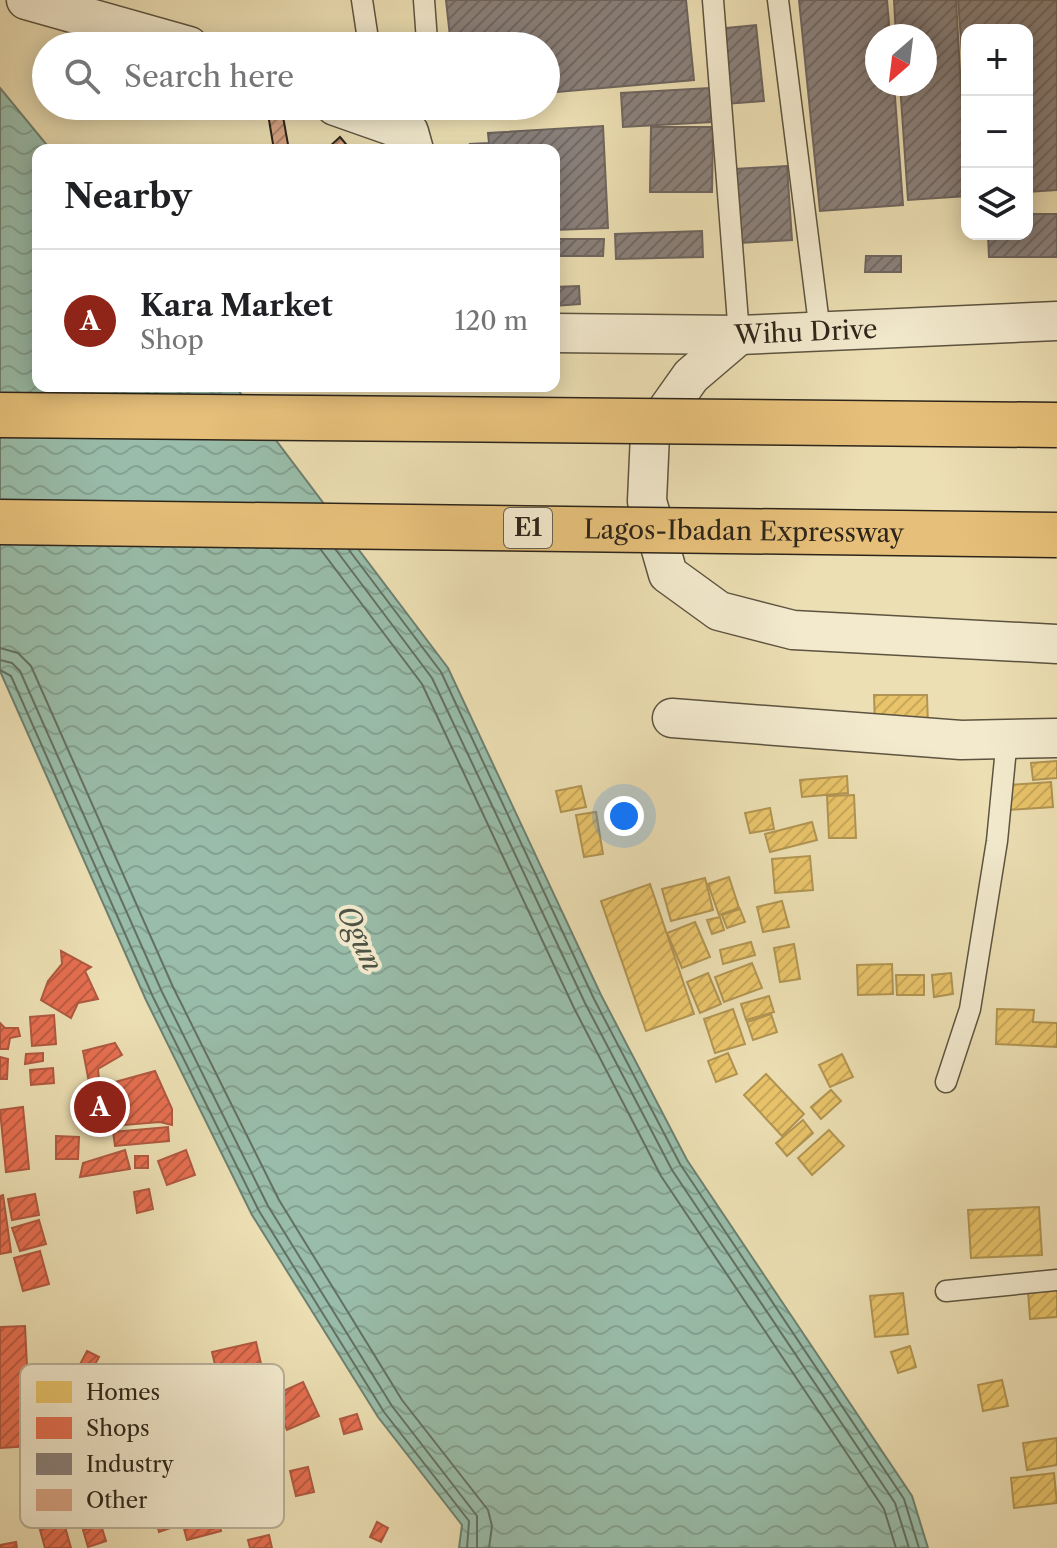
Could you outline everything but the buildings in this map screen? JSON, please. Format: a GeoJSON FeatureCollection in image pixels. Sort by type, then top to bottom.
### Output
{"type":"FeatureCollection","features":[{"type":"Feature","properties":{"kind":"highway"},"geometry":{"type":"LineString","coordinates":[[0,415],[1057,425]]}},
{"type":"Feature","properties":{"kind":"highway","name":"Lagos-Ibadan Expressway"},"geometry":{"type":"LineString","coordinates":[[0,522],[1057,535]]}},
{"type":"Feature","properties":{"kind":"street"},"geometry":{"type":"LineString","coordinates":[[26,0],[139,32]]}},
{"type":"Feature","properties":{"kind":"street"},"geometry":{"type":"LineString","coordinates":[[380,120],[409,129]]}},
{"type":"Feature","properties":{"kind":"street","name":"Wihu Drive"},"geometry":{"type":"LineString","coordinates":[[560,333],[739,335],[1057,321]]}},
{"type":"Feature","properties":{"kind":"street"},"geometry":{"type":"LineString","coordinates":[[739,335],[691,376],[650,434],[647,501],[668,574],[719,611],[793,630],[1057,644]]}},
{"type":"Feature","properties":{"kind":"street"},"geometry":{"type":"LineString","coordinates":[[672,718],[961,740],[1057,738]]}},
{"type":"Feature","properties":{"kind":"lane"},"geometry":{"type":"LineString","coordinates":[[362,0],[367,32]]}},
{"type":"Feature","properties":{"kind":"lane"},"geometry":{"type":"LineString","coordinates":[[424,0],[426,32]]}},
{"type":"Feature","properties":{"kind":"lane"},"geometry":{"type":"LineString","coordinates":[[713,0],[739,335]]}},
{"type":"Feature","properties":{"kind":"lane"},"geometry":{"type":"LineString","coordinates":[[778,0],[820,332]]}},
{"type":"Feature","properties":{"kind":"lane"},"geometry":{"type":"LineString","coordinates":[[946,1082],[970,1009],[997,841],[1007,738]]}},
{"type":"Feature","properties":{"kind":"lane"},"geometry":{"type":"LineString","coordinates":[[946,1291],[1057,1280]]}},
{"type":"Feature","properties":{"kind":"water","name":"Ogun"},"geometry":{"type":"Polygon","coordinates":[[[0,88],[46,144],[32,144],[32,392],[240,392],[448,668],[601,995],[687,1160],[912,1496],[928,1548],[459,1548],[462,1525],[378,1417],[252,1215],[146,1000],[0,671],[0,88]]]}},
{"type":"Feature","properties":{"kind":"place","name":"Kara Market"},"geometry":{"type":"Point","coordinates":[100,1107]}}]}
